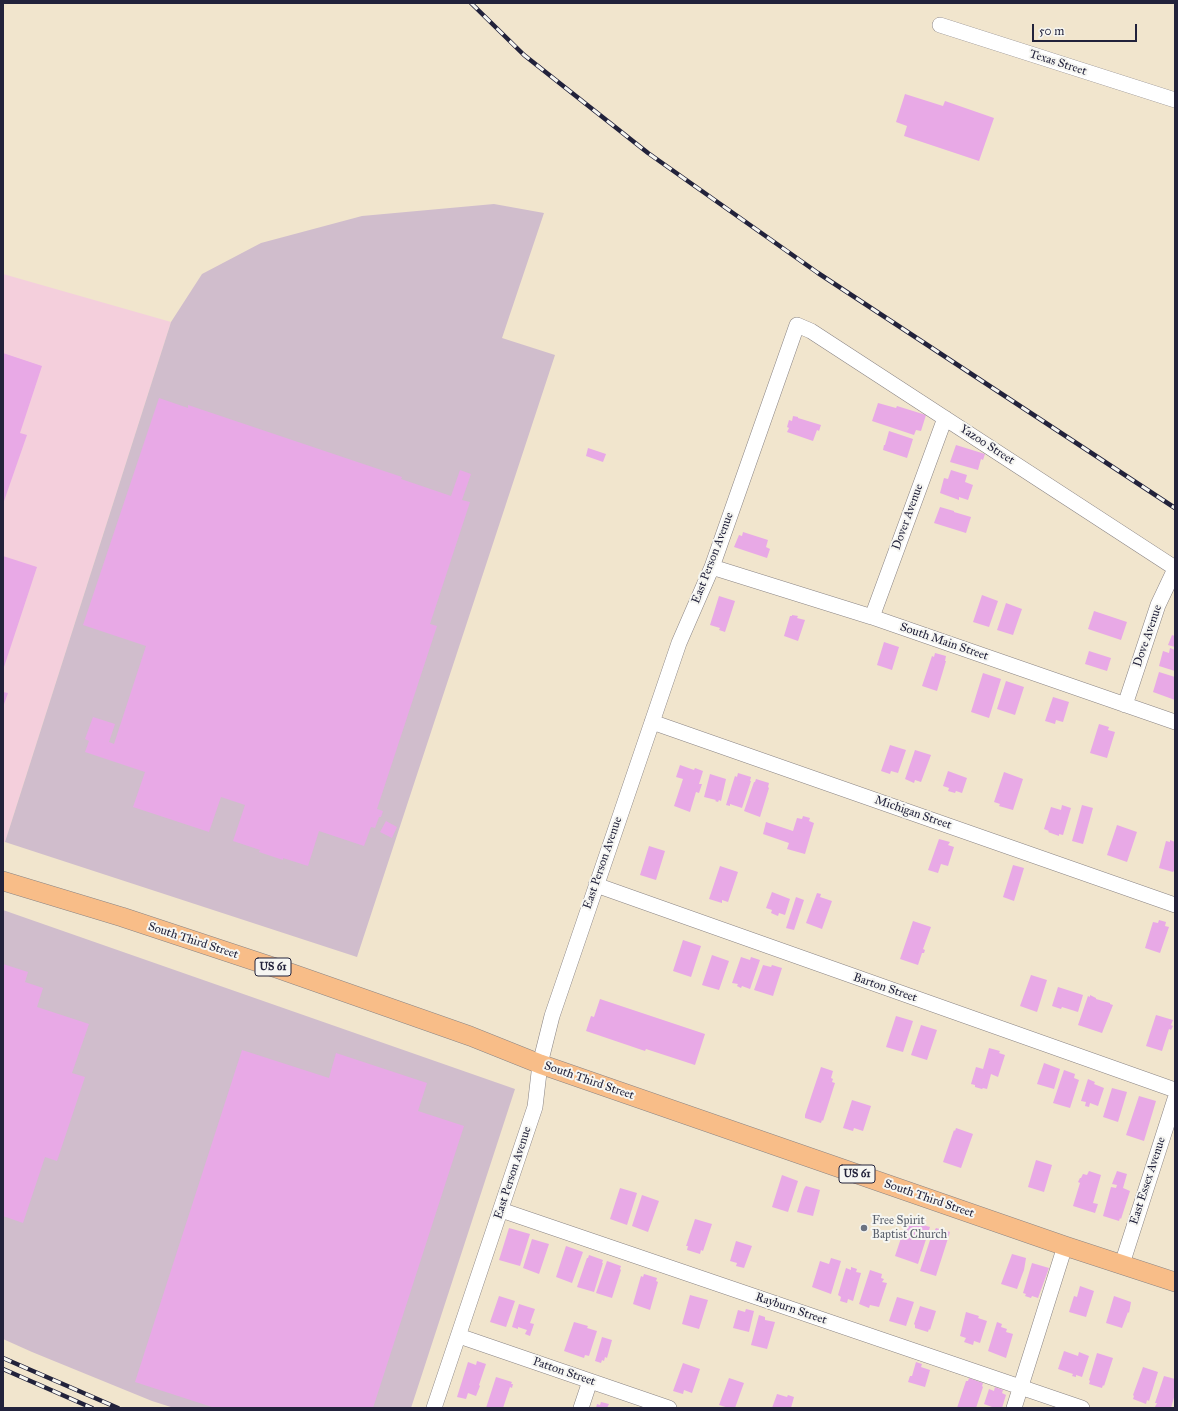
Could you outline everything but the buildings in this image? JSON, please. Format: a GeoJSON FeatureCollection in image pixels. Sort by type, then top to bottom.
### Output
{"type":"FeatureCollection","features":[{"type":"Feature","properties":{"kind":"main road","name":"South Third Street"},"geometry":{"type":"LineString","coordinates":[[3,881],[122,917],[272,967],[470,1036],[540,1064],[1065,1246],[1175,1282]]}},
{"type":"Feature","properties":{"kind":"street","name":"Texas Street"},"geometry":{"type":"LineString","coordinates":[[940,26],[1175,100]]}},
{"type":"Feature","properties":{"kind":"street","name":"Yazoo Street"},"geometry":{"type":"LineString","coordinates":[[797,325],[811,331],[1175,568]]}},
{"type":"Feature","properties":{"kind":"street","name":"East Person Avenue"},"geometry":{"type":"LineString","coordinates":[[434,1408],[535,1108],[540,1064],[552,1016],[679,643],[712,566],[797,325]]}},
{"type":"Feature","properties":{"kind":"street","name":"Dover Avenue"},"geometry":{"type":"LineString","coordinates":[[872,617],[945,418]]}},
{"type":"Feature","properties":{"kind":"street","name":"South Main Street"},"geometry":{"type":"LineString","coordinates":[[712,566],[872,617],[1175,722]]}},
{"type":"Feature","properties":{"kind":"street","name":"Dove Avenue"},"geometry":{"type":"LineString","coordinates":[[1125,705],[1158,605],[1175,568]]}},
{"type":"Feature","properties":{"kind":"street","name":"Michigan Street"},"geometry":{"type":"LineString","coordinates":[[652,722],[1175,905]]}},
{"type":"Feature","properties":{"kind":"street","name":"Barton Street"},"geometry":{"type":"LineString","coordinates":[[596,885],[1175,1090]]}},
{"type":"Feature","properties":{"kind":"street","name":"East Essex Avenue"},"geometry":{"type":"LineString","coordinates":[[1122,1264],[1175,1098]]}},
{"type":"Feature","properties":{"kind":"street","name":"Rayburn Street"},"geometry":{"type":"LineString","coordinates":[[501,1210],[1082,1408]]}},
{"type":"Feature","properties":{"kind":"street"},"geometry":{"type":"LineString","coordinates":[[1014,1408],[1065,1246]]}},
{"type":"Feature","properties":{"kind":"street","name":"Patton Street"},"geometry":{"type":"LineString","coordinates":[[459,1336],[669,1408]]}},
{"type":"Feature","properties":{"kind":"street"},"geometry":{"type":"LineString","coordinates":[[581,1408],[590,1381]]}},
{"type":"Feature","properties":{"kind":"shaded area"},"geometry":{"type":"Polygon","coordinates":[[[494,204],[544,213],[502,338],[555,355],[357,957],[5,842],[171,322],[202,274],[261,243],[362,216],[494,204]]]}},
{"type":"Feature","properties":{"kind":"shaded area"},"geometry":{"type":"Polygon","coordinates":[[[3,274],[171,322],[5,842],[3,842],[3,274]]]}},
{"type":"Feature","properties":{"kind":"shaded area"},"geometry":{"type":"Polygon","coordinates":[[[3,910],[515,1089],[411,1408],[174,1408],[152,1401],[3,1339],[3,910]]]}},
{"type":"Feature","properties":{"kind":"railway"},"geometry":{"type":"LineString","coordinates":[[471,3],[524,55],[648,153],[818,273],[1175,508]]}},
{"type":"Feature","properties":{"kind":"railway"},"geometry":{"type":"LineString","coordinates":[[3,1358],[118,1408]]}},
{"type":"Feature","properties":{"kind":"railway"},"geometry":{"type":"LineString","coordinates":[[3,1369],[92,1408]]}},
{"type":"Feature","properties":{"kind":"place","name":"Free Spirit Baptist Church"},"geometry":{"type":"Point","coordinates":[864,1228]}}]}
